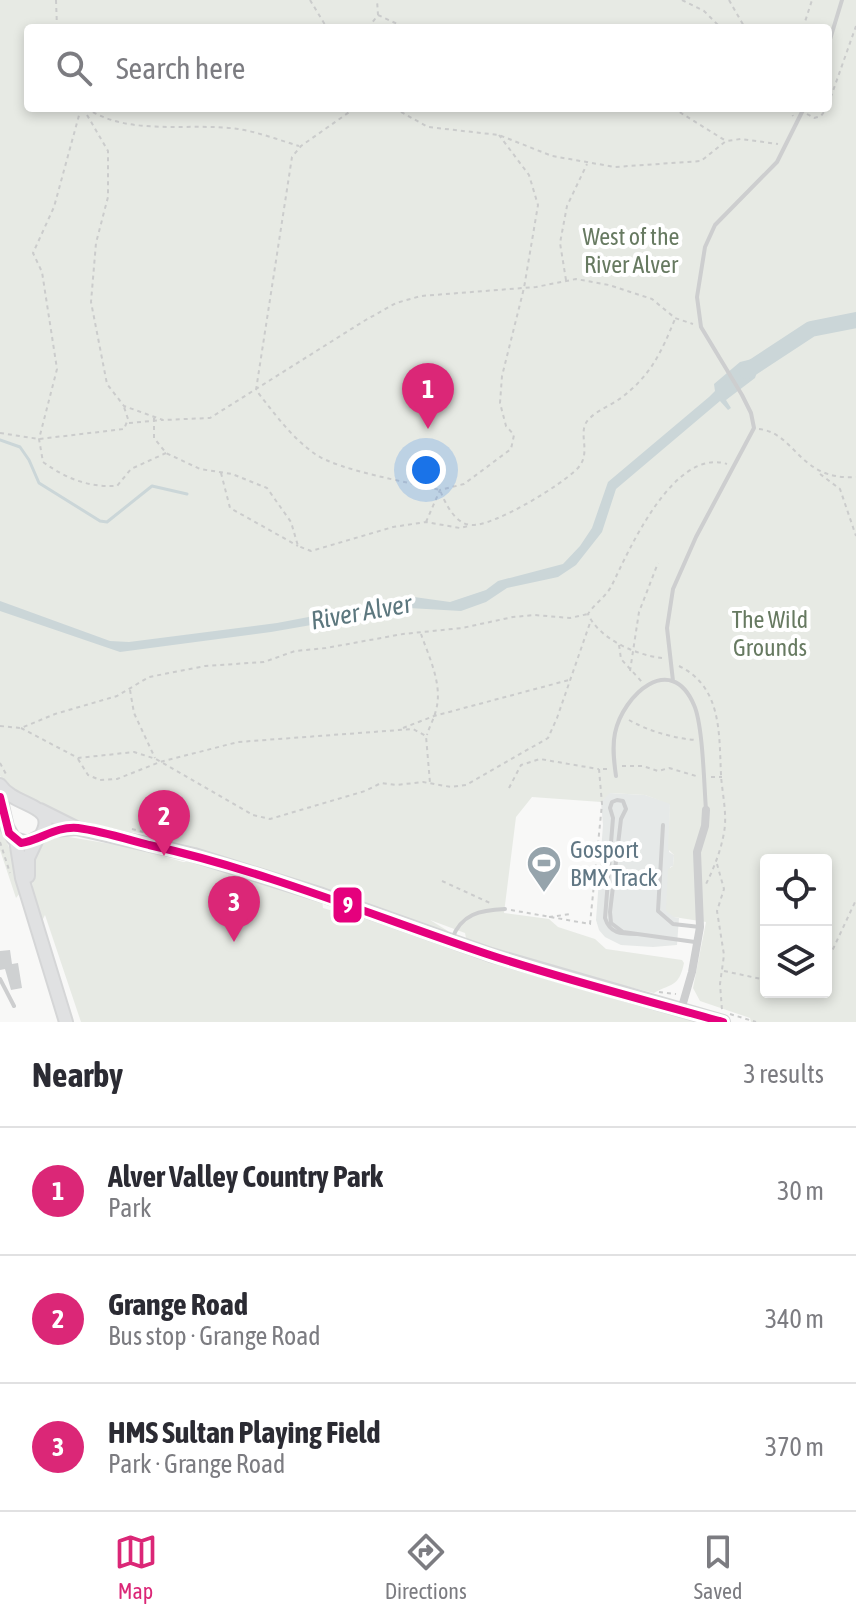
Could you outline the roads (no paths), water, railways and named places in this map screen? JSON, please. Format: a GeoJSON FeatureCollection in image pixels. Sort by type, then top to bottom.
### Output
{"type":"FeatureCollection","features":[{"type":"Feature","properties":{"kind":"street"},"geometry":{"type":"LineString","coordinates":[[0,785],[11,797],[76,828],[236,867],[539,970],[681,1010],[723,1017]]}},
{"type":"Feature","properties":{"kind":"street"},"geometry":{"type":"LineString","coordinates":[[0,797],[9,833],[16,840],[28,843],[54,830],[76,828]]}},
{"type":"Feature","properties":{"kind":"street"},"geometry":{"type":"LineString","coordinates":[[7,820],[13,809],[26,804]]}},
{"type":"Feature","properties":{"kind":"street"},"geometry":{"type":"LineString","coordinates":[[29,903],[28,858],[46,824],[39,810]]}},
{"type":"Feature","properties":{"kind":"street"},"geometry":{"type":"LineString","coordinates":[[681,1010],[700,927],[697,852],[706,810]]}},
{"type":"Feature","properties":{"kind":"street"},"geometry":{"type":"LineString","coordinates":[[16,840],[29,903],[66,1022]]}},
{"type":"Feature","properties":{"kind":"lane"},"geometry":{"type":"LineString","coordinates":[[832,33],[842,0]]}},
{"type":"Feature","properties":{"kind":"lane"},"geometry":{"type":"LineString","coordinates":[[673,681],[667,615],[673,589],[696,537],[754,428],[742,395],[701,327],[697,297],[705,247],[715,225],[777,162],[802,112]]}},
{"type":"Feature","properties":{"kind":"lane"},"geometry":{"type":"LineString","coordinates":[[616,776],[615,732],[629,702],[647,685],[665,679],[673,681],[687,693],[694,705],[706,810]]}},
{"type":"Feature","properties":{"kind":"lane"},"geometry":{"type":"LineString","coordinates":[[636,934],[618,930],[610,919],[621,819],[626,807],[623,801],[617,800],[612,802],[610,808],[613,818],[605,918],[608,926],[617,933],[698,942]]}},
{"type":"Feature","properties":{"kind":"lane"},"geometry":{"type":"LineString","coordinates":[[663,825],[658,911],[673,924],[700,927]]}},
{"type":"Feature","properties":{"kind":"lane"},"geometry":{"type":"LineString","coordinates":[[452,942],[456,930],[468,917],[484,910],[505,909]]}},
{"type":"Feature","properties":{"kind":"lane"},"geometry":{"type":"LineString","coordinates":[[0,979],[14,1006]]}},
{"type":"Feature","properties":{"kind":"water"},"geometry":{"type":"Polygon","coordinates":[[[760,357],[766,363],[755,378],[726,400],[731,408],[728,410],[720,401],[616,489],[602,532],[576,565],[558,577],[507,588],[486,602],[461,611],[409,608],[271,632],[120,652],[0,611],[0,601],[110,641],[129,642],[277,623],[414,597],[450,602],[486,590],[498,581],[563,564],[592,528],[608,482],[709,397],[715,391],[714,384],[740,362],[760,357]]]}},
{"type":"Feature","properties":{"kind":"waterway","name":"River Alver"},"geometry":{"type":"LineString","coordinates":[[747,371],[811,329],[856,320]]}},
{"type":"Feature","properties":{"kind":"waterway"},"geometry":{"type":"LineString","coordinates":[[0,440],[20,447],[39,483],[100,521],[107,522],[152,486],[187,494]]}},
{"type":"Feature","properties":{"kind":"place","name":"Alver Valley Country Park"},"geometry":{"type":"Point","coordinates":[428,429]}},
{"type":"Feature","properties":{"kind":"place","name":"Grange Road"},"geometry":{"type":"Point","coordinates":[164,856]}},
{"type":"Feature","properties":{"kind":"place","name":"Gosport BMX Track"},"geometry":{"type":"Point","coordinates":[544,894]}},
{"type":"Feature","properties":{"kind":"place","name":"HMS Sultan Playing Field"},"geometry":{"type":"Point","coordinates":[234,942]}},
{"type":"Feature","properties":{"kind":"park label","name":"West of the River Alver"},"geometry":{"type":"Point","coordinates":[631,250]}},
{"type":"Feature","properties":{"kind":"park label","name":"The Wild Grounds"},"geometry":{"type":"Point","coordinates":[770,633]}}]}
